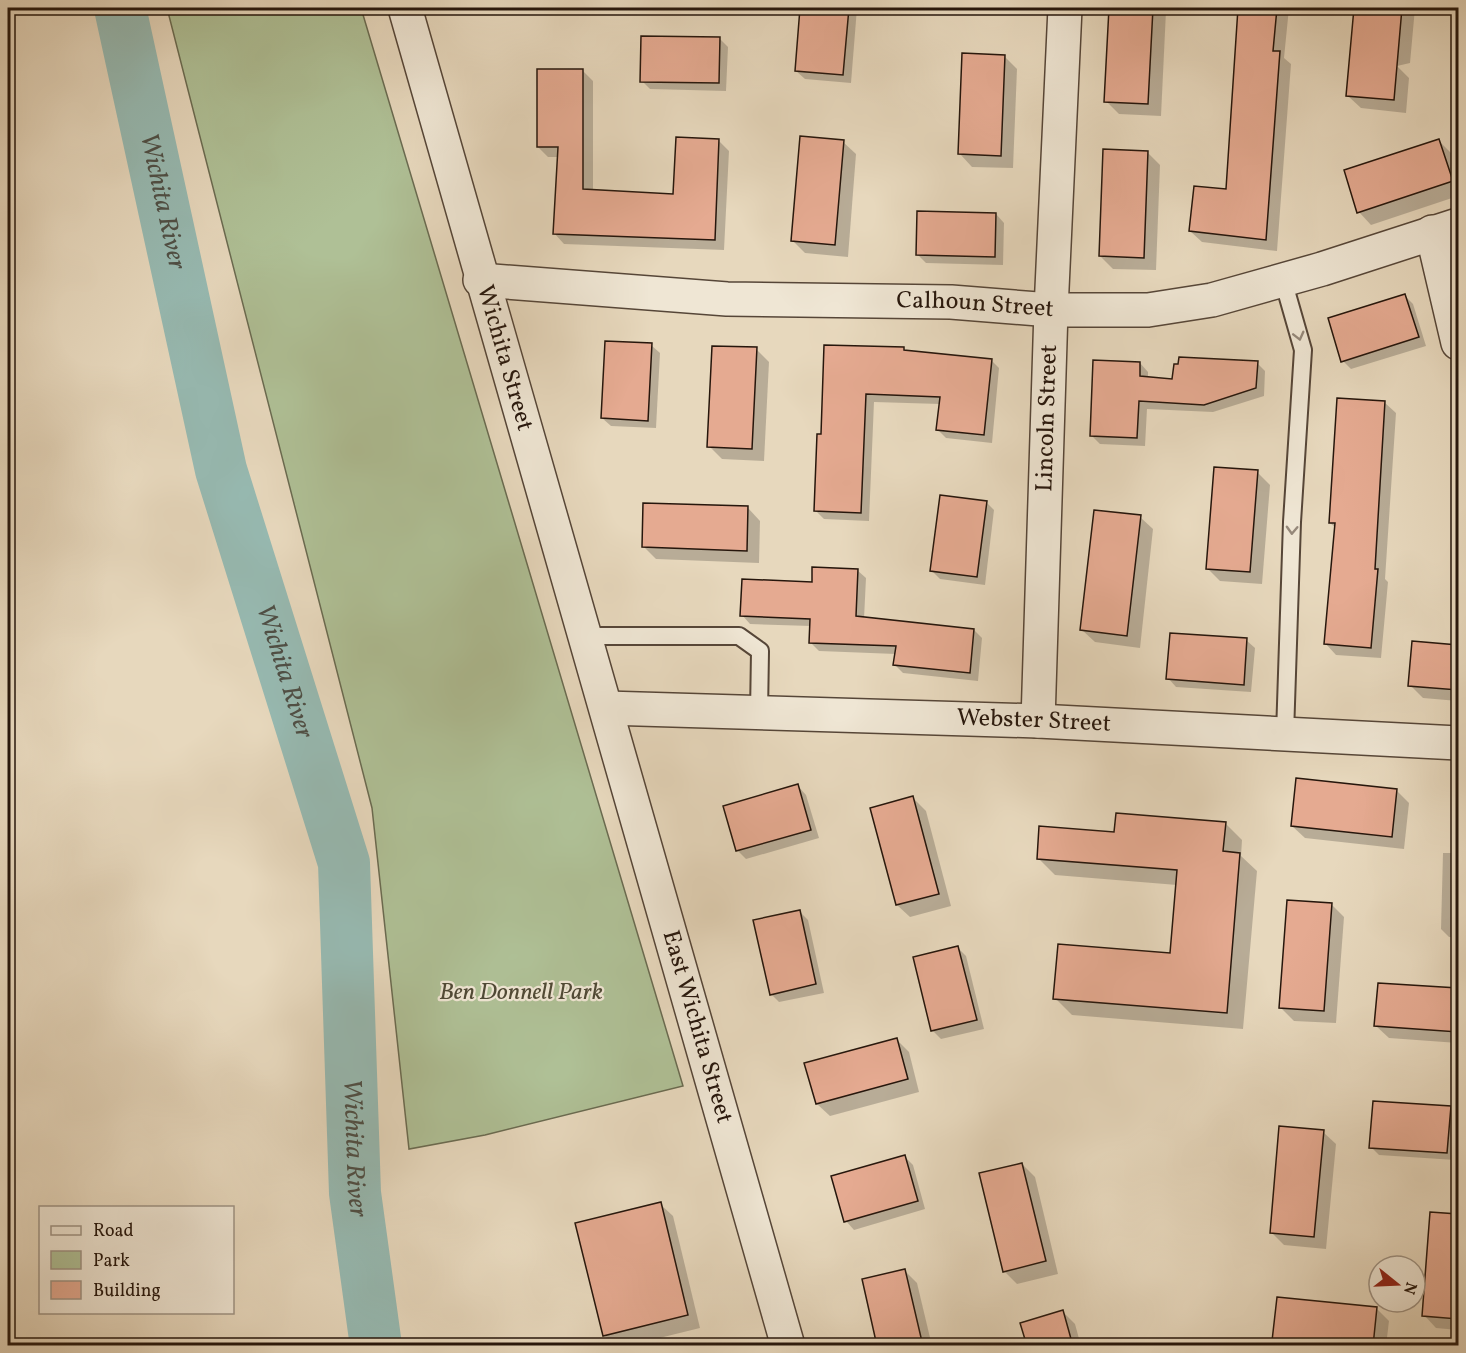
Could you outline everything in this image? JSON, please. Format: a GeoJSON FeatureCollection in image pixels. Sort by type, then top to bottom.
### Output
{"type":"FeatureCollection","features":[{"type":"Feature","properties":{"kind":"street","name":"Lincoln Street"},"geometry":{"type":"LineString","coordinates":[[1038,722],[1051,310],[1065,8]]}},
{"type":"Feature","properties":{"kind":"street","name":"Wichita Street"},"geometry":{"type":"LineString","coordinates":[[410,9],[480,280],[606,708]]}},
{"type":"Feature","properties":{"kind":"street","name":"Calhoun Street"},"geometry":{"type":"LineString","coordinates":[[480,280],[727,299],[951,302],[1051,310],[1148,310],[1212,300],[1283,280],[1445,228]]}},
{"type":"Feature","properties":{"kind":"street"},"geometry":{"type":"LineString","coordinates":[[1445,228],[1458,343]]}},
{"type":"Feature","properties":{"kind":"street","name":"Webster Street"},"geometry":{"type":"LineString","coordinates":[[606,708],[1038,722],[1458,743]]}},
{"type":"Feature","properties":{"kind":"street","name":"East Wichita Street"},"geometry":{"type":"LineString","coordinates":[[606,708],[788,1346]]}},
{"type":"Feature","properties":{"kind":"lane"},"geometry":{"type":"LineString","coordinates":[[1283,280],[1303,350],[1292,522],[1285,734]]}},
{"type":"Feature","properties":{"kind":"lane"},"geometry":{"type":"LineString","coordinates":[[585,636],[740,636],[760,651],[759,713]]}},
{"type":"Feature","properties":{"kind":"green space","name":"Ben Donnell Park"},"geometry":{"type":"Polygon","coordinates":[[[167,8],[361,8],[683,1086],[485,1135],[409,1149],[372,808],[167,8]]]}},
{"type":"Feature","properties":{"kind":"building"},"geometry":{"type":"Polygon","coordinates":[[[800,8],[849,8],[843,75],[795,71],[800,8]]]}},
{"type":"Feature","properties":{"kind":"building"},"geometry":{"type":"Polygon","coordinates":[[[1109,8],[1153,8],[1148,104],[1104,102],[1109,8]]]}},
{"type":"Feature","properties":{"kind":"building"},"geometry":{"type":"Polygon","coordinates":[[[1238,8],[1277,8],[1273,51],[1280,51],[1266,240],[1189,231],[1194,186],[1226,189],[1238,8]]]}},
{"type":"Feature","properties":{"kind":"building"},"geometry":{"type":"Polygon","coordinates":[[[1354,8],[1402,8],[1394,100],[1346,96],[1354,8]]]}},
{"type":"Feature","properties":{"kind":"building"},"geometry":{"type":"Polygon","coordinates":[[[641,36],[720,37],[719,83],[640,82],[641,36]]]}},
{"type":"Feature","properties":{"kind":"building"},"geometry":{"type":"Polygon","coordinates":[[[962,53],[1005,55],[1001,156],[958,154],[962,53]]]}},
{"type":"Feature","properties":{"kind":"building"},"geometry":{"type":"Polygon","coordinates":[[[537,69],[583,69],[583,189],[673,194],[676,137],[719,139],[715,240],[553,234],[558,147],[537,147],[537,69]]]}},
{"type":"Feature","properties":{"kind":"building"},"geometry":{"type":"Polygon","coordinates":[[[800,136],[844,140],[835,245],[791,241],[800,136]]]}},
{"type":"Feature","properties":{"kind":"building"},"geometry":{"type":"Polygon","coordinates":[[[1439,139],[1453,181],[1357,213],[1344,170],[1439,139]]]}},
{"type":"Feature","properties":{"kind":"building"},"geometry":{"type":"Polygon","coordinates":[[[1103,149],[1148,151],[1144,258],[1099,256],[1103,149]]]}},
{"type":"Feature","properties":{"kind":"building"},"geometry":{"type":"Polygon","coordinates":[[[917,211],[996,213],[995,257],[916,255],[917,211]]]}},
{"type":"Feature","properties":{"kind":"building"},"geometry":{"type":"Polygon","coordinates":[[[1405,294],[1419,337],[1341,362],[1328,318],[1405,294]]]}},
{"type":"Feature","properties":{"kind":"building"},"geometry":{"type":"Polygon","coordinates":[[[605,341],[652,343],[648,421],[601,418],[605,341]]]}},
{"type":"Feature","properties":{"kind":"building"},"geometry":{"type":"Polygon","coordinates":[[[824,345],[904,347],[904,350],[992,359],[984,435],[936,430],[940,397],[866,394],[861,513],[814,511],[817,434],[821,434],[824,345]]]}},
{"type":"Feature","properties":{"kind":"building"},"geometry":{"type":"Polygon","coordinates":[[[712,346],[757,347],[752,449],[707,447],[712,346]]]}},
{"type":"Feature","properties":{"kind":"building"},"geometry":{"type":"Polygon","coordinates":[[[1179,357],[1258,361],[1256,388],[1204,405],[1139,401],[1137,438],[1090,436],[1093,360],[1140,362],[1140,376],[1172,379],[1174,364],[1178,364],[1179,357]]]}},
{"type":"Feature","properties":{"kind":"building"},"geometry":{"type":"Polygon","coordinates":[[[1337,398],[1385,401],[1375,569],[1378,569],[1371,648],[1324,644],[1335,523],[1329,523],[1337,398]]]}},
{"type":"Feature","properties":{"kind":"building"},"geometry":{"type":"Polygon","coordinates":[[[1214,467],[1258,470],[1250,572],[1206,569],[1214,467]]]}},
{"type":"Feature","properties":{"kind":"building"},"geometry":{"type":"Polygon","coordinates":[[[940,495],[987,501],[977,577],[930,571],[940,495]]]}},
{"type":"Feature","properties":{"kind":"building"},"geometry":{"type":"Polygon","coordinates":[[[643,503],[748,506],[747,551],[642,547],[643,503]]]}},
{"type":"Feature","properties":{"kind":"building"},"geometry":{"type":"Polygon","coordinates":[[[1094,510],[1141,515],[1127,636],[1080,630],[1094,510]]]}},
{"type":"Feature","properties":{"kind":"building"},"geometry":{"type":"Polygon","coordinates":[[[812,567],[858,569],[856,616],[974,629],[970,673],[893,665],[896,646],[809,643],[810,619],[740,616],[742,579],[812,582],[812,567]]]}},
{"type":"Feature","properties":{"kind":"building"},"geometry":{"type":"Polygon","coordinates":[[[1170,633],[1247,638],[1244,685],[1166,679],[1170,633]]]}},
{"type":"Feature","properties":{"kind":"building"},"geometry":{"type":"Polygon","coordinates":[[[1412,641],[1458,645],[1458,690],[1408,686],[1412,641]]]}},
{"type":"Feature","properties":{"kind":"building"},"geometry":{"type":"Polygon","coordinates":[[[1296,778],[1397,789],[1392,837],[1291,826],[1296,778]]]}},
{"type":"Feature","properties":{"kind":"building"},"geometry":{"type":"Polygon","coordinates":[[[798,784],[811,830],[736,851],[723,806],[798,784]]]}},
{"type":"Feature","properties":{"kind":"building"},"geometry":{"type":"Polygon","coordinates":[[[913,796],[939,894],[896,905],[870,808],[913,796]]]}},
{"type":"Feature","properties":{"kind":"building"},"geometry":{"type":"Polygon","coordinates":[[[1116,813],[1226,822],[1223,851],[1240,853],[1227,1013],[1053,999],[1058,944],[1170,953],[1177,870],[1037,859],[1039,826],[1114,832],[1116,813]]]}},
{"type":"Feature","properties":{"kind":"building"},"geometry":{"type":"Polygon","coordinates":[[[1287,900],[1332,903],[1324,1011],[1279,1008],[1287,900]]]}},
{"type":"Feature","properties":{"kind":"building"},"geometry":{"type":"Polygon","coordinates":[[[800,910],[816,984],[770,995],[753,920],[800,910]]]}},
{"type":"Feature","properties":{"kind":"building"},"geometry":{"type":"Polygon","coordinates":[[[958,946],[977,1020],[931,1031],[913,957],[958,946]]]}},
{"type":"Feature","properties":{"kind":"building"},"geometry":{"type":"Polygon","coordinates":[[[1378,983],[1458,988],[1458,1032],[1374,1026],[1378,983]]]}},
{"type":"Feature","properties":{"kind":"building"},"geometry":{"type":"Polygon","coordinates":[[[897,1038],[908,1079],[816,1104],[804,1063],[897,1038]]]}},
{"type":"Feature","properties":{"kind":"building"},"geometry":{"type":"Polygon","coordinates":[[[1373,1101],[1451,1106],[1447,1153],[1369,1148],[1373,1101]]]}},
{"type":"Feature","properties":{"kind":"building"},"geometry":{"type":"Polygon","coordinates":[[[1279,1126],[1324,1130],[1314,1237],[1270,1233],[1279,1126]]]}},
{"type":"Feature","properties":{"kind":"building"},"geometry":{"type":"Polygon","coordinates":[[[905,1155],[918,1201],[844,1222],[831,1176],[905,1155]]]}},
{"type":"Feature","properties":{"kind":"building"},"geometry":{"type":"Polygon","coordinates":[[[1022,1163],[1046,1261],[1003,1272],[979,1173],[1022,1163]]]}},
{"type":"Feature","properties":{"kind":"building"},"geometry":{"type":"Polygon","coordinates":[[[661,1202],[688,1315],[603,1336],[575,1223],[661,1202]]]}},
{"type":"Feature","properties":{"kind":"building"},"geometry":{"type":"Polygon","coordinates":[[[1430,1212],[1458,1214],[1458,1319],[1422,1316],[1427,1314],[1427,1254],[1430,1212]]]}},
{"type":"Feature","properties":{"kind":"building"},"geometry":{"type":"Polygon","coordinates":[[[905,1269],[923,1346],[877,1346],[862,1279],[905,1269]]]}},
{"type":"Feature","properties":{"kind":"building"},"geometry":{"type":"Polygon","coordinates":[[[1277,1297],[1367,1306],[1367,1314],[1376,1314],[1373,1346],[1318,1346],[1272,1341],[1277,1297]]]}},
{"type":"Feature","properties":{"kind":"building"},"geometry":{"type":"Polygon","coordinates":[[[1063,1310],[1073,1346],[1027,1346],[1020,1323],[1063,1310]]]}},
{"type":"Feature","properties":{"kind":"waterway","name":"Wichita River"},"geometry":{"type":"LineString","coordinates":[[120,8],[221,470],[344,863],[355,1193],[376,1346]]}}]}
